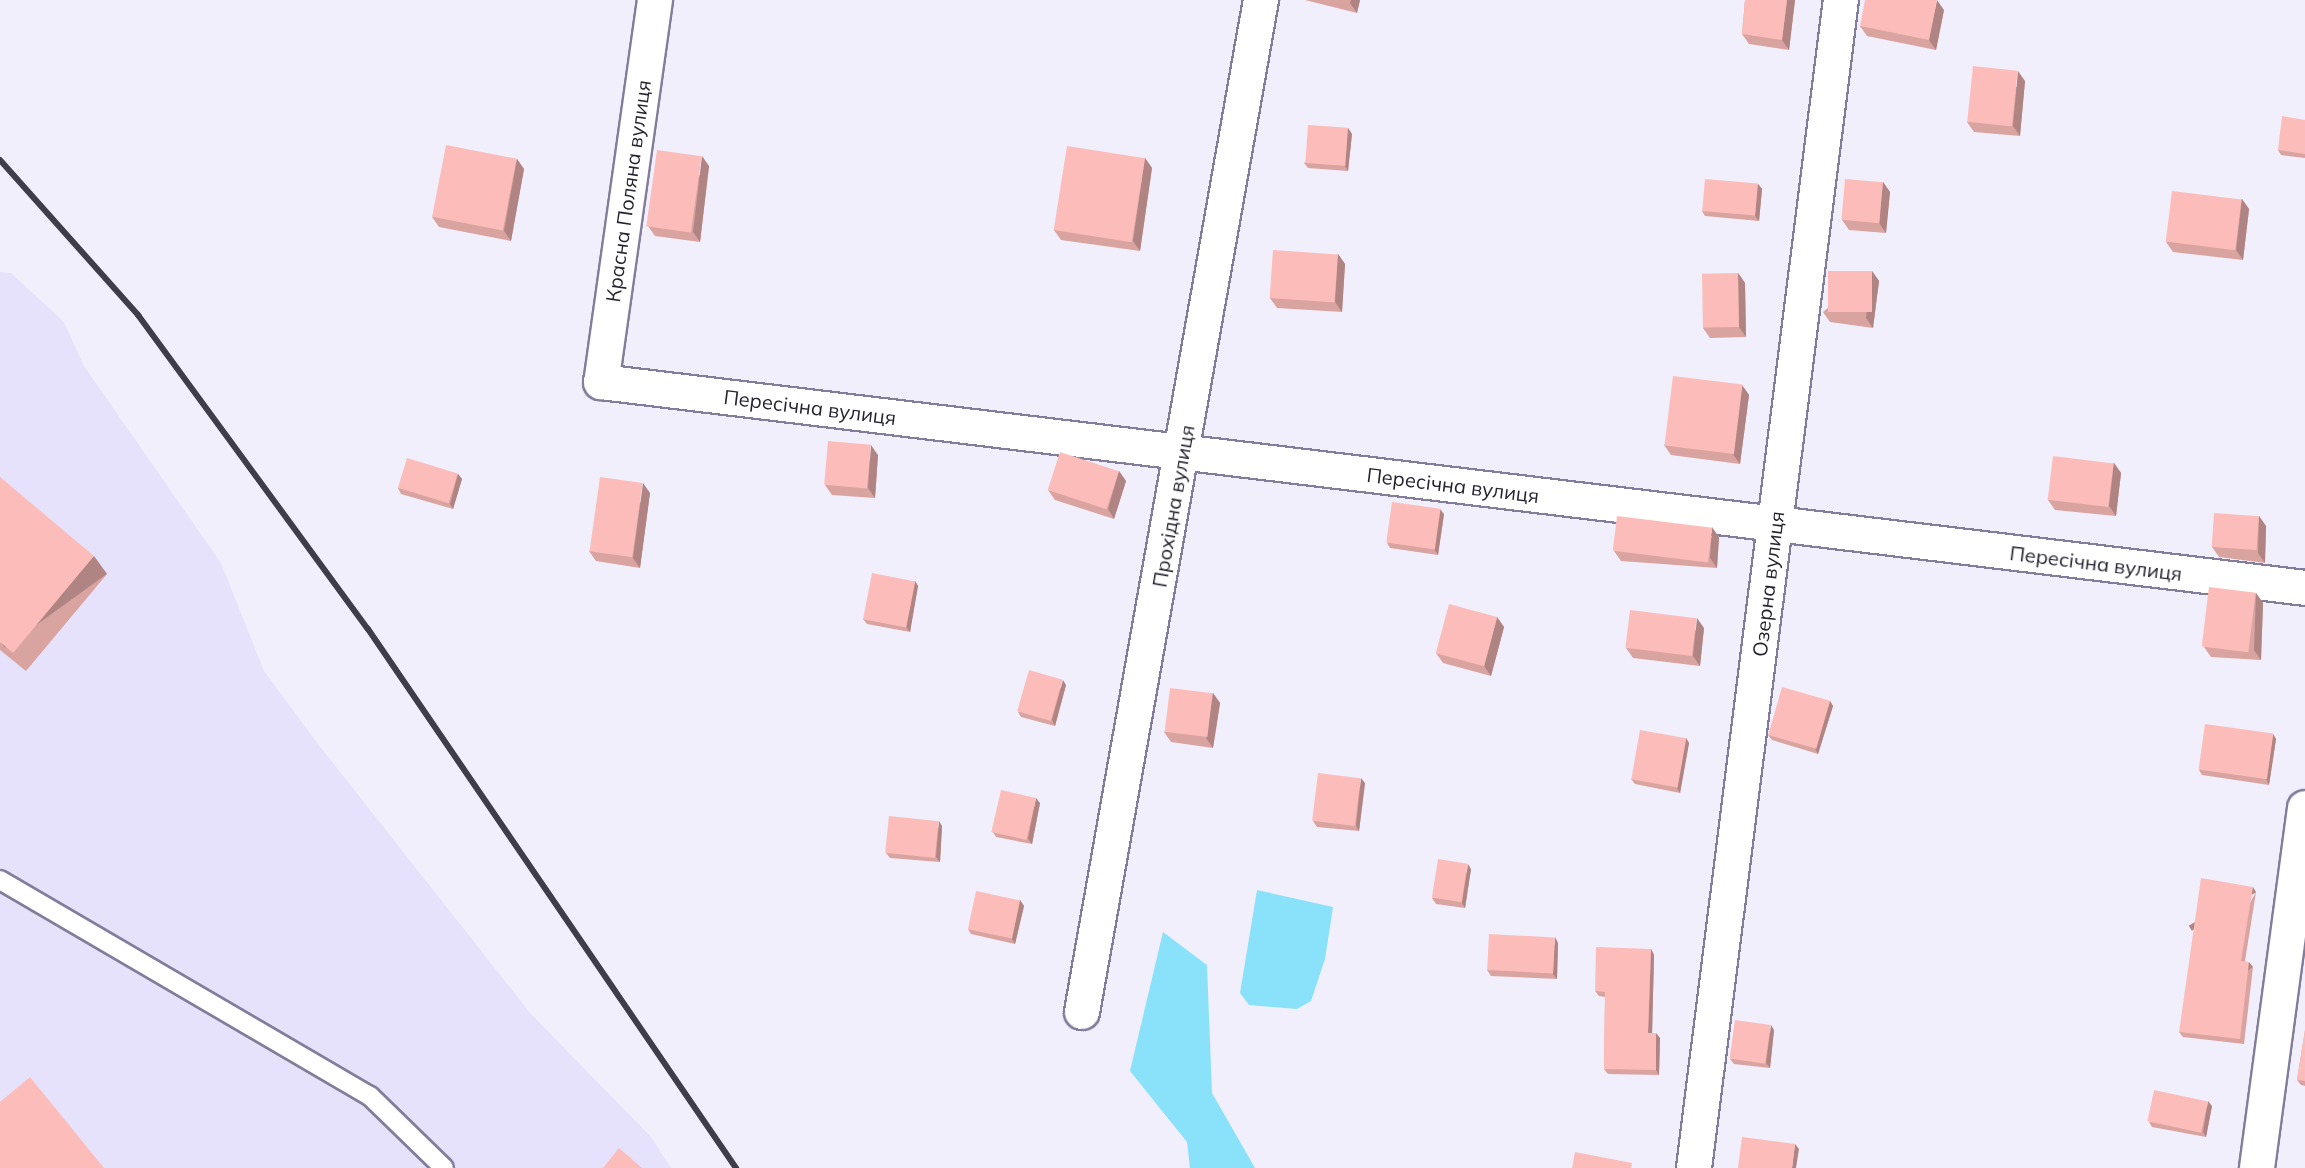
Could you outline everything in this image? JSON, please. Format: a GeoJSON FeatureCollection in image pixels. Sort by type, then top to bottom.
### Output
{"type":"FeatureCollection","features":[{"type":"Feature","properties":{"kind":"street","name":"Красна Поляна вулиця"},"geometry":{"type":"LineString","coordinates":[[601,382],[655,0]]}},
{"type":"Feature","properties":{"kind":"street","name":"Прохідна вулиця"},"geometry":{"type":"LineString","coordinates":[[1082,1012],[1261,0]]}},
{"type":"Feature","properties":{"kind":"street","name":"Озерна вулиця"},"geometry":{"type":"LineString","coordinates":[[1694,1168],[1841,0]]}},
{"type":"Feature","properties":{"kind":"street","name":"Пересічна вулиця"},"geometry":{"type":"LineString","coordinates":[[601,382],[2305,588]]}},
{"type":"Feature","properties":{"kind":"street"},"geometry":{"type":"LineString","coordinates":[[2257,1168],[2305,808]]}},
{"type":"Feature","properties":{"kind":"lane"},"geometry":{"type":"LineString","coordinates":[[0,880],[370,1096],[444,1168]]}},
{"type":"Feature","properties":{"kind":"shaded area"},"geometry":{"type":"Polygon","coordinates":[[[0,272],[11,273],[64,322],[84,366],[221,563],[264,671],[318,744],[531,1014],[651,1137],[671,1168],[0,1168],[0,272]]]}},
{"type":"Feature","properties":{"kind":"water"},"geometry":{"type":"Polygon","coordinates":[[[1257,890],[1333,907],[1325,959],[1311,1001],[1297,1009],[1249,1005],[1240,993],[1257,890]]]}},
{"type":"Feature","properties":{"kind":"water"},"geometry":{"type":"Polygon","coordinates":[[[1163,932],[1207,965],[1212,1093],[1255,1168],[1190,1168],[1187,1142],[1130,1071],[1163,932]]]}},
{"type":"Feature","properties":{"kind":"building"},"geometry":{"type":"Polygon","coordinates":[[[1745,0],[1787,0],[1782,40],[1742,34],[1745,0]]]}},
{"type":"Feature","properties":{"kind":"building"},"geometry":{"type":"Polygon","coordinates":[[[1865,0],[1937,0],[1929,40],[1860,26],[1865,0]]]}},
{"type":"Feature","properties":{"kind":"building"},"geometry":{"type":"Polygon","coordinates":[[[1973,66],[2018,71],[2012,126],[1967,122],[1973,66]]]}},
{"type":"Feature","properties":{"kind":"building"},"geometry":{"type":"Polygon","coordinates":[[[2282,116],[2305,120],[2305,154],[2278,150],[2282,116]]]}},
{"type":"Feature","properties":{"kind":"building"},"geometry":{"type":"Polygon","coordinates":[[[1308,125],[1348,128],[1345,166],[1305,163],[1308,125]]]}},
{"type":"Feature","properties":{"kind":"building"},"geometry":{"type":"Polygon","coordinates":[[[446,145],[517,159],[503,230],[432,217],[446,145]]]}},
{"type":"Feature","properties":{"kind":"building"},"geometry":{"type":"Polygon","coordinates":[[[1067,146],[1145,158],[1132,242],[1054,230],[1067,146]]]}},
{"type":"Feature","properties":{"kind":"building"},"geometry":{"type":"Polygon","coordinates":[[[657,150],[702,156],[691,233],[646,226],[657,150]]]}},
{"type":"Feature","properties":{"kind":"building"},"geometry":{"type":"Polygon","coordinates":[[[1705,179],[1758,184],[1755,215],[1702,211],[1705,179]]]}},
{"type":"Feature","properties":{"kind":"building"},"geometry":{"type":"Polygon","coordinates":[[[1845,179],[1883,182],[1879,223],[1841,220],[1845,179]]]}},
{"type":"Feature","properties":{"kind":"building"},"geometry":{"type":"Polygon","coordinates":[[[2172,191],[2241,200],[2235,250],[2166,242],[2172,191]]]}},
{"type":"Feature","properties":{"kind":"building"},"geometry":{"type":"Polygon","coordinates":[[[1273,250],[1338,255],[1334,302],[1270,298],[1273,250]]]}},
{"type":"Feature","properties":{"kind":"building"},"geometry":{"type":"Polygon","coordinates":[[[1828,271],[1872,271],[1872,312],[1828,312],[1828,271]]]}},
{"type":"Feature","properties":{"kind":"building"},"geometry":{"type":"Polygon","coordinates":[[[1738,273],[1739,327],[1703,328],[1702,274],[1738,273]]]}},
{"type":"Feature","properties":{"kind":"building"},"geometry":{"type":"Polygon","coordinates":[[[1673,376],[1742,385],[1734,454],[1664,445],[1673,376]]]}},
{"type":"Feature","properties":{"kind":"building"},"geometry":{"type":"Polygon","coordinates":[[[828,441],[871,445],[867,489],[824,485],[828,441]]]}},
{"type":"Feature","properties":{"kind":"building"},"geometry":{"type":"Polygon","coordinates":[[[1060,452],[1119,471],[1107,509],[1048,490],[1060,452]]]}},
{"type":"Feature","properties":{"kind":"building"},"geometry":{"type":"Polygon","coordinates":[[[2053,456],[2114,463],[2108,507],[2048,500],[2053,456]]]}},
{"type":"Feature","properties":{"kind":"building"},"geometry":{"type":"Polygon","coordinates":[[[407,458],[458,473],[449,503],[398,488],[407,458]]]}},
{"type":"Feature","properties":{"kind":"building"},"geometry":{"type":"Polygon","coordinates":[[[0,477],[94,556],[13,653],[0,642],[0,477]]]}},
{"type":"Feature","properties":{"kind":"building"},"geometry":{"type":"Polygon","coordinates":[[[600,477],[643,483],[632,557],[590,551],[600,477]]]}},
{"type":"Feature","properties":{"kind":"building"},"geometry":{"type":"Polygon","coordinates":[[[1392,502],[1441,509],[1435,549],[1386,543],[1392,502]]]}},
{"type":"Feature","properties":{"kind":"building"},"geometry":{"type":"Polygon","coordinates":[[[2214,513],[2259,516],[2257,550],[2212,547],[2214,513]]]}},
{"type":"Feature","properties":{"kind":"building"},"geometry":{"type":"Polygon","coordinates":[[[1617,516],[1712,528],[1708,562],[1613,551],[1617,516]]]}},
{"type":"Feature","properties":{"kind":"building"},"geometry":{"type":"Polygon","coordinates":[[[872,573],[915,581],[906,628],[863,619],[872,573]]]}},
{"type":"Feature","properties":{"kind":"building"},"geometry":{"type":"Polygon","coordinates":[[[2209,587],[2256,593],[2248,652],[2202,647],[2209,587]]]}},
{"type":"Feature","properties":{"kind":"building"},"geometry":{"type":"Polygon","coordinates":[[[1449,604],[1497,617],[1484,666],[1436,653],[1449,604]]]}},
{"type":"Feature","properties":{"kind":"building"},"geometry":{"type":"Polygon","coordinates":[[[1630,610],[1697,618],[1692,656],[1625,648],[1630,610]]]}},
{"type":"Feature","properties":{"kind":"building"},"geometry":{"type":"Polygon","coordinates":[[[1029,670],[1063,680],[1051,721],[1017,711],[1029,670]]]}},
{"type":"Feature","properties":{"kind":"building"},"geometry":{"type":"Polygon","coordinates":[[[1782,687],[1830,701],[1816,749],[1768,735],[1782,687]]]}},
{"type":"Feature","properties":{"kind":"building"},"geometry":{"type":"Polygon","coordinates":[[[1170,688],[1213,693],[1207,737],[1165,732],[1170,688]]]}},
{"type":"Feature","properties":{"kind":"building"},"geometry":{"type":"Polygon","coordinates":[[[2205,724],[2273,734],[2267,779],[2199,770],[2205,724]]]}},
{"type":"Feature","properties":{"kind":"building"},"geometry":{"type":"Polygon","coordinates":[[[1640,730],[1686,738],[1678,787],[1631,779],[1640,730]]]}},
{"type":"Feature","properties":{"kind":"building"},"geometry":{"type":"Polygon","coordinates":[[[1318,773],[1361,778],[1355,826],[1312,821],[1318,773]]]}},
{"type":"Feature","properties":{"kind":"building"},"geometry":{"type":"Polygon","coordinates":[[[1001,790],[1036,798],[1026,840],[991,832],[1001,790]]]}},
{"type":"Feature","properties":{"kind":"building"},"geometry":{"type":"Polygon","coordinates":[[[889,816],[939,821],[935,858],[885,853],[889,816]]]}},
{"type":"Feature","properties":{"kind":"building"},"geometry":{"type":"Polygon","coordinates":[[[1438,859],[1468,864],[1462,902],[1432,898],[1438,859]]]}},
{"type":"Feature","properties":{"kind":"building"},"geometry":{"type":"Polygon","coordinates":[[[2201,878],[2253,887],[2241,961],[2249,962],[2240,1039],[2179,1032],[2201,878]]]}},
{"type":"Feature","properties":{"kind":"building"},"geometry":{"type":"Polygon","coordinates":[[[976,891],[1020,900],[1012,939],[968,929],[976,891]]]}},
{"type":"Feature","properties":{"kind":"building"},"geometry":{"type":"Polygon","coordinates":[[[1489,934],[1555,937],[1553,973],[1487,970],[1489,934]]]}},
{"type":"Feature","properties":{"kind":"building"},"geometry":{"type":"Polygon","coordinates":[[[1596,947],[1651,949],[1648,1033],[1656,1033],[1656,1070],[1604,1069],[1605,992],[1595,991],[1596,947]]]}},
{"type":"Feature","properties":{"kind":"building"},"geometry":{"type":"Polygon","coordinates":[[[1735,1020],[1771,1025],[1765,1064],[1730,1059],[1735,1020]]]}},
{"type":"Feature","properties":{"kind":"building"},"geometry":{"type":"Polygon","coordinates":[[[2305,1030],[2305,1081],[2297,1080],[2305,1030]]]}},
{"type":"Feature","properties":{"kind":"building"},"geometry":{"type":"Polygon","coordinates":[[[30,1077],[104,1168],[0,1168],[0,1102],[30,1077]]]}},
{"type":"Feature","properties":{"kind":"building"},"geometry":{"type":"Polygon","coordinates":[[[2154,1090],[2208,1101],[2201,1133],[2147,1121],[2154,1090]]]}},
{"type":"Feature","properties":{"kind":"building"},"geometry":{"type":"Polygon","coordinates":[[[1742,1137],[1795,1144],[1792,1168],[1738,1168],[1742,1137]]]}},
{"type":"Feature","properties":{"kind":"building"},"geometry":{"type":"Polygon","coordinates":[[[619,1148],[642,1168],[603,1168],[619,1148]]]}},
{"type":"Feature","properties":{"kind":"building"},"geometry":{"type":"Polygon","coordinates":[[[1575,1152],[1632,1163],[1631,1168],[1572,1168],[1575,1152]]]}},
{"type":"Feature","properties":{"kind":"railway"},"geometry":{"type":"LineString","coordinates":[[0,160],[138,315],[368,629],[736,1168]]}}]}
